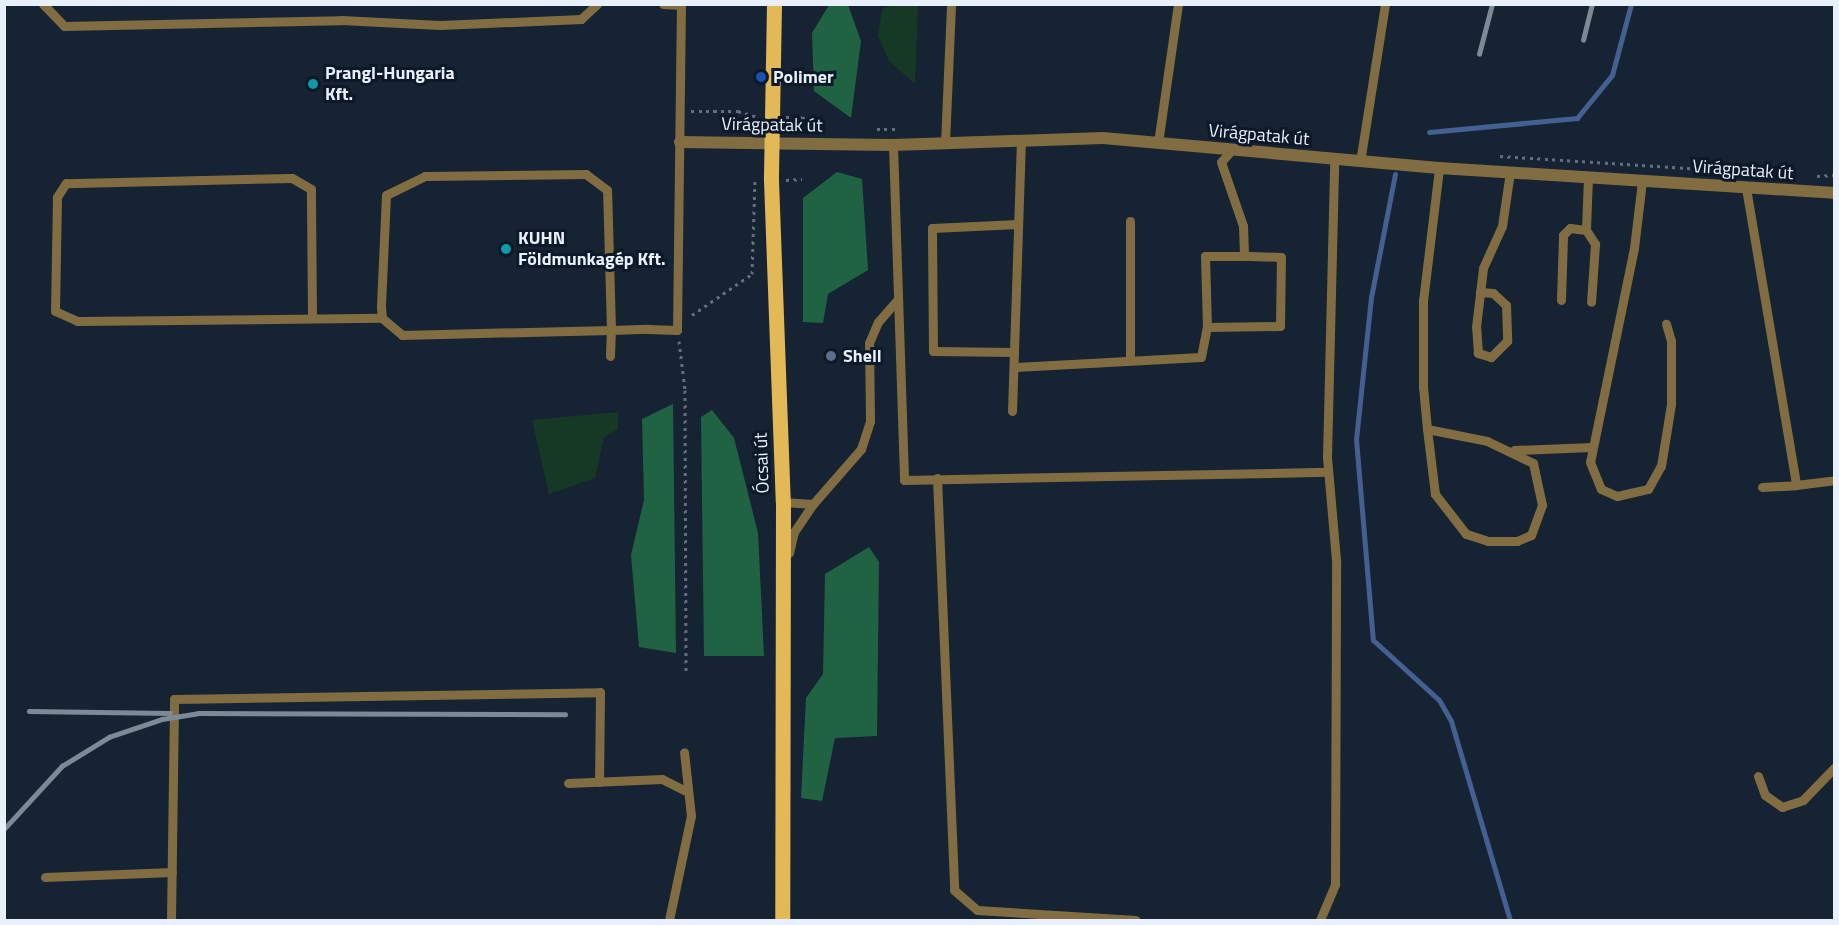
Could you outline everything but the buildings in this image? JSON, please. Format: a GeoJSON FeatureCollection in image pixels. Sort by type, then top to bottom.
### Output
{"type":"FeatureCollection","features":[{"type":"Feature","properties":{"kind":"main road","name":"Ócsai út"},"geometry":{"type":"LineString","coordinates":[[774,4],[771,180],[783,502],[782,921]]}},
{"type":"Feature","properties":{"kind":"street","name":"Virágpatak út"},"geometry":{"type":"LineString","coordinates":[[680,142],[893,145],[1021,141],[1158,143],[1439,168],[1834,193]]}},
{"type":"Feature","properties":{"kind":"lane"},"geometry":{"type":"LineString","coordinates":[[43,4],[63,26],[341,20],[463,24],[581,19],[597,4]]}},
{"type":"Feature","properties":{"kind":"lane"},"geometry":{"type":"LineString","coordinates":[[312,315],[311,189],[292,178],[66,183],[57,197],[56,311],[77,321],[312,315],[382,318],[402,335],[677,330],[681,5],[663,4]]}},
{"type":"Feature","properties":{"kind":"lane"},"geometry":{"type":"LineString","coordinates":[[945,143],[951,4]]}},
{"type":"Feature","properties":{"kind":"lane"},"geometry":{"type":"LineString","coordinates":[[1158,143],[1178,4]]}},
{"type":"Feature","properties":{"kind":"lane"},"geometry":{"type":"LineString","coordinates":[[1360,162],[1385,4]]}},
{"type":"Feature","properties":{"kind":"lane"},"geometry":{"type":"LineString","coordinates":[[1012,411],[1021,141]]}},
{"type":"Feature","properties":{"kind":"lane"},"geometry":{"type":"LineString","coordinates":[[893,145],[896,301],[904,480],[1328,472]]}},
{"type":"Feature","properties":{"kind":"lane"},"geometry":{"type":"LineString","coordinates":[[1232,150],[1221,162],[1243,226],[1244,256]]}},
{"type":"Feature","properties":{"kind":"lane"},"geometry":{"type":"LineString","coordinates":[[1320,921],[1335,884],[1336,560],[1328,472],[1334,160]]}},
{"type":"Feature","properties":{"kind":"lane"},"geometry":{"type":"LineString","coordinates":[[1439,168],[1423,301],[1427,429],[1435,494],[1466,534],[1488,541],[1517,542],[1531,535],[1539,522],[1541,482],[1533,463],[1514,450]]}},
{"type":"Feature","properties":{"kind":"lane"},"geometry":{"type":"LineString","coordinates":[[1480,292],[1493,293],[1506,305],[1507,341],[1491,357],[1475,347],[1480,292],[1486,258],[1502,226],[1510,172]]}},
{"type":"Feature","properties":{"kind":"lane"},"geometry":{"type":"LineString","coordinates":[[382,318],[386,195],[425,176],[586,174],[607,190],[610,356]]}},
{"type":"Feature","properties":{"kind":"lane"},"geometry":{"type":"LineString","coordinates":[[1588,177],[1586,230],[1595,244],[1591,302]]}},
{"type":"Feature","properties":{"kind":"lane"},"geometry":{"type":"LineString","coordinates":[[1642,181],[1634,248],[1590,462],[1601,489],[1636,495],[1657,479],[1671,404],[1671,341],[1666,324]]}},
{"type":"Feature","properties":{"kind":"lane"},"geometry":{"type":"LineString","coordinates":[[1746,188],[1796,485]]}},
{"type":"Feature","properties":{"kind":"lane"},"geometry":{"type":"LineString","coordinates":[[1130,221],[1130,360]]}},
{"type":"Feature","properties":{"kind":"lane"},"geometry":{"type":"LineString","coordinates":[[1014,352],[933,351],[932,228],[1018,224]]}},
{"type":"Feature","properties":{"kind":"lane"},"geometry":{"type":"LineString","coordinates":[[1561,300],[1563,235],[1570,228],[1586,230]]}},
{"type":"Feature","properties":{"kind":"lane"},"geometry":{"type":"LineString","coordinates":[[1014,367],[1201,357],[1206,327],[1205,256],[1281,257],[1280,326],[1206,327]]}},
{"type":"Feature","properties":{"kind":"lane"},"geometry":{"type":"LineString","coordinates":[[782,618],[791,538],[813,504],[866,439],[869,343],[878,322],[896,301]]}},
{"type":"Feature","properties":{"kind":"lane"},"geometry":{"type":"LineString","coordinates":[[1427,429],[1514,450],[1592,447]]}},
{"type":"Feature","properties":{"kind":"lane"},"geometry":{"type":"LineString","coordinates":[[937,478],[954,890],[977,910],[1136,921]]}},
{"type":"Feature","properties":{"kind":"lane"},"geometry":{"type":"LineString","coordinates":[[1762,487],[1834,480]]}},
{"type":"Feature","properties":{"kind":"lane"},"geometry":{"type":"LineString","coordinates":[[783,502],[813,504]]}},
{"type":"Feature","properties":{"kind":"lane"},"geometry":{"type":"LineString","coordinates":[[171,921],[174,699],[600,692],[599,782]]}},
{"type":"Feature","properties":{"kind":"lane"},"geometry":{"type":"LineString","coordinates":[[669,921],[691,816],[684,790],[684,753]]}},
{"type":"Feature","properties":{"kind":"lane"},"geometry":{"type":"LineString","coordinates":[[1758,776],[1765,795],[1782,807],[1803,800],[1834,768]]}},
{"type":"Feature","properties":{"kind":"lane"},"geometry":{"type":"LineString","coordinates":[[568,783],[662,779],[684,790]]}},
{"type":"Feature","properties":{"kind":"lane"},"geometry":{"type":"LineString","coordinates":[[45,877],[172,872]]}},
{"type":"Feature","properties":{"kind":"path"},"geometry":{"type":"LineString","coordinates":[[692,315],[752,274],[752,181],[802,179]]}},
{"type":"Feature","properties":{"kind":"path"},"geometry":{"type":"LineString","coordinates":[[677,330],[685,390],[686,674]]}},
{"type":"Feature","properties":{"kind":"green space"},"geometry":{"type":"Polygon","coordinates":[[[829,5],[848,5],[861,41],[851,118],[814,91],[812,33],[829,5]]]}},
{"type":"Feature","properties":{"kind":"green space"},"geometry":{"type":"Polygon","coordinates":[[[892,5],[918,5],[915,84],[889,61],[878,36],[882,9],[892,5]]]}},
{"type":"Feature","properties":{"kind":"green space"},"geometry":{"type":"Polygon","coordinates":[[[837,172],[862,179],[868,270],[828,294],[823,323],[803,322],[803,198],[837,172]]]}},
{"type":"Feature","properties":{"kind":"green space"},"geometry":{"type":"Polygon","coordinates":[[[673,404],[676,653],[639,647],[631,555],[644,500],[642,419],[673,404]]]}},
{"type":"Feature","properties":{"kind":"green space"},"geometry":{"type":"Polygon","coordinates":[[[712,410],[734,438],[758,533],[764,656],[704,656],[701,417],[712,410]]]}},
{"type":"Feature","properties":{"kind":"green space"},"geometry":{"type":"Polygon","coordinates":[[[618,412],[618,429],[604,437],[595,478],[549,494],[532,420],[618,412]]]}},
{"type":"Feature","properties":{"kind":"green space"},"geometry":{"type":"Polygon","coordinates":[[[869,547],[879,562],[877,736],[835,738],[822,801],[801,798],[806,698],[823,674],[825,574],[869,547]]]}},
{"type":"Feature","properties":{"kind":"waterway"},"geometry":{"type":"LineString","coordinates":[[1429,132],[1577,118],[1612,75],[1631,4]]}},
{"type":"Feature","properties":{"kind":"waterway"},"geometry":{"type":"LineString","coordinates":[[1395,174],[1371,297],[1356,439],[1373,640],[1439,700],[1451,721],[1510,920]]}},
{"type":"Feature","properties":{"kind":"railway"},"geometry":{"type":"LineString","coordinates":[[1479,54],[1492,4]]}},
{"type":"Feature","properties":{"kind":"railway"},"geometry":{"type":"LineString","coordinates":[[1583,40],[1592,4]]}},
{"type":"Feature","properties":{"kind":"railway"},"geometry":{"type":"LineString","coordinates":[[29,711],[170,713]]}},
{"type":"Feature","properties":{"kind":"railway"},"geometry":{"type":"LineString","coordinates":[[4,829],[62,766],[109,737],[162,719],[198,713],[565,714]]}},
{"type":"Feature","properties":{"kind":"place","name":"Polimer"},"geometry":{"type":"Point","coordinates":[761,77]}},
{"type":"Feature","properties":{"kind":"place","name":"Prangl-Hungaria Kft."},"geometry":{"type":"Point","coordinates":[313,84]}},
{"type":"Feature","properties":{"kind":"place","name":"KUHN Földmunkagép Kft."},"geometry":{"type":"Point","coordinates":[506,249]}},
{"type":"Feature","properties":{"kind":"place","name":"Shell"},"geometry":{"type":"Point","coordinates":[831,356]}}]}
